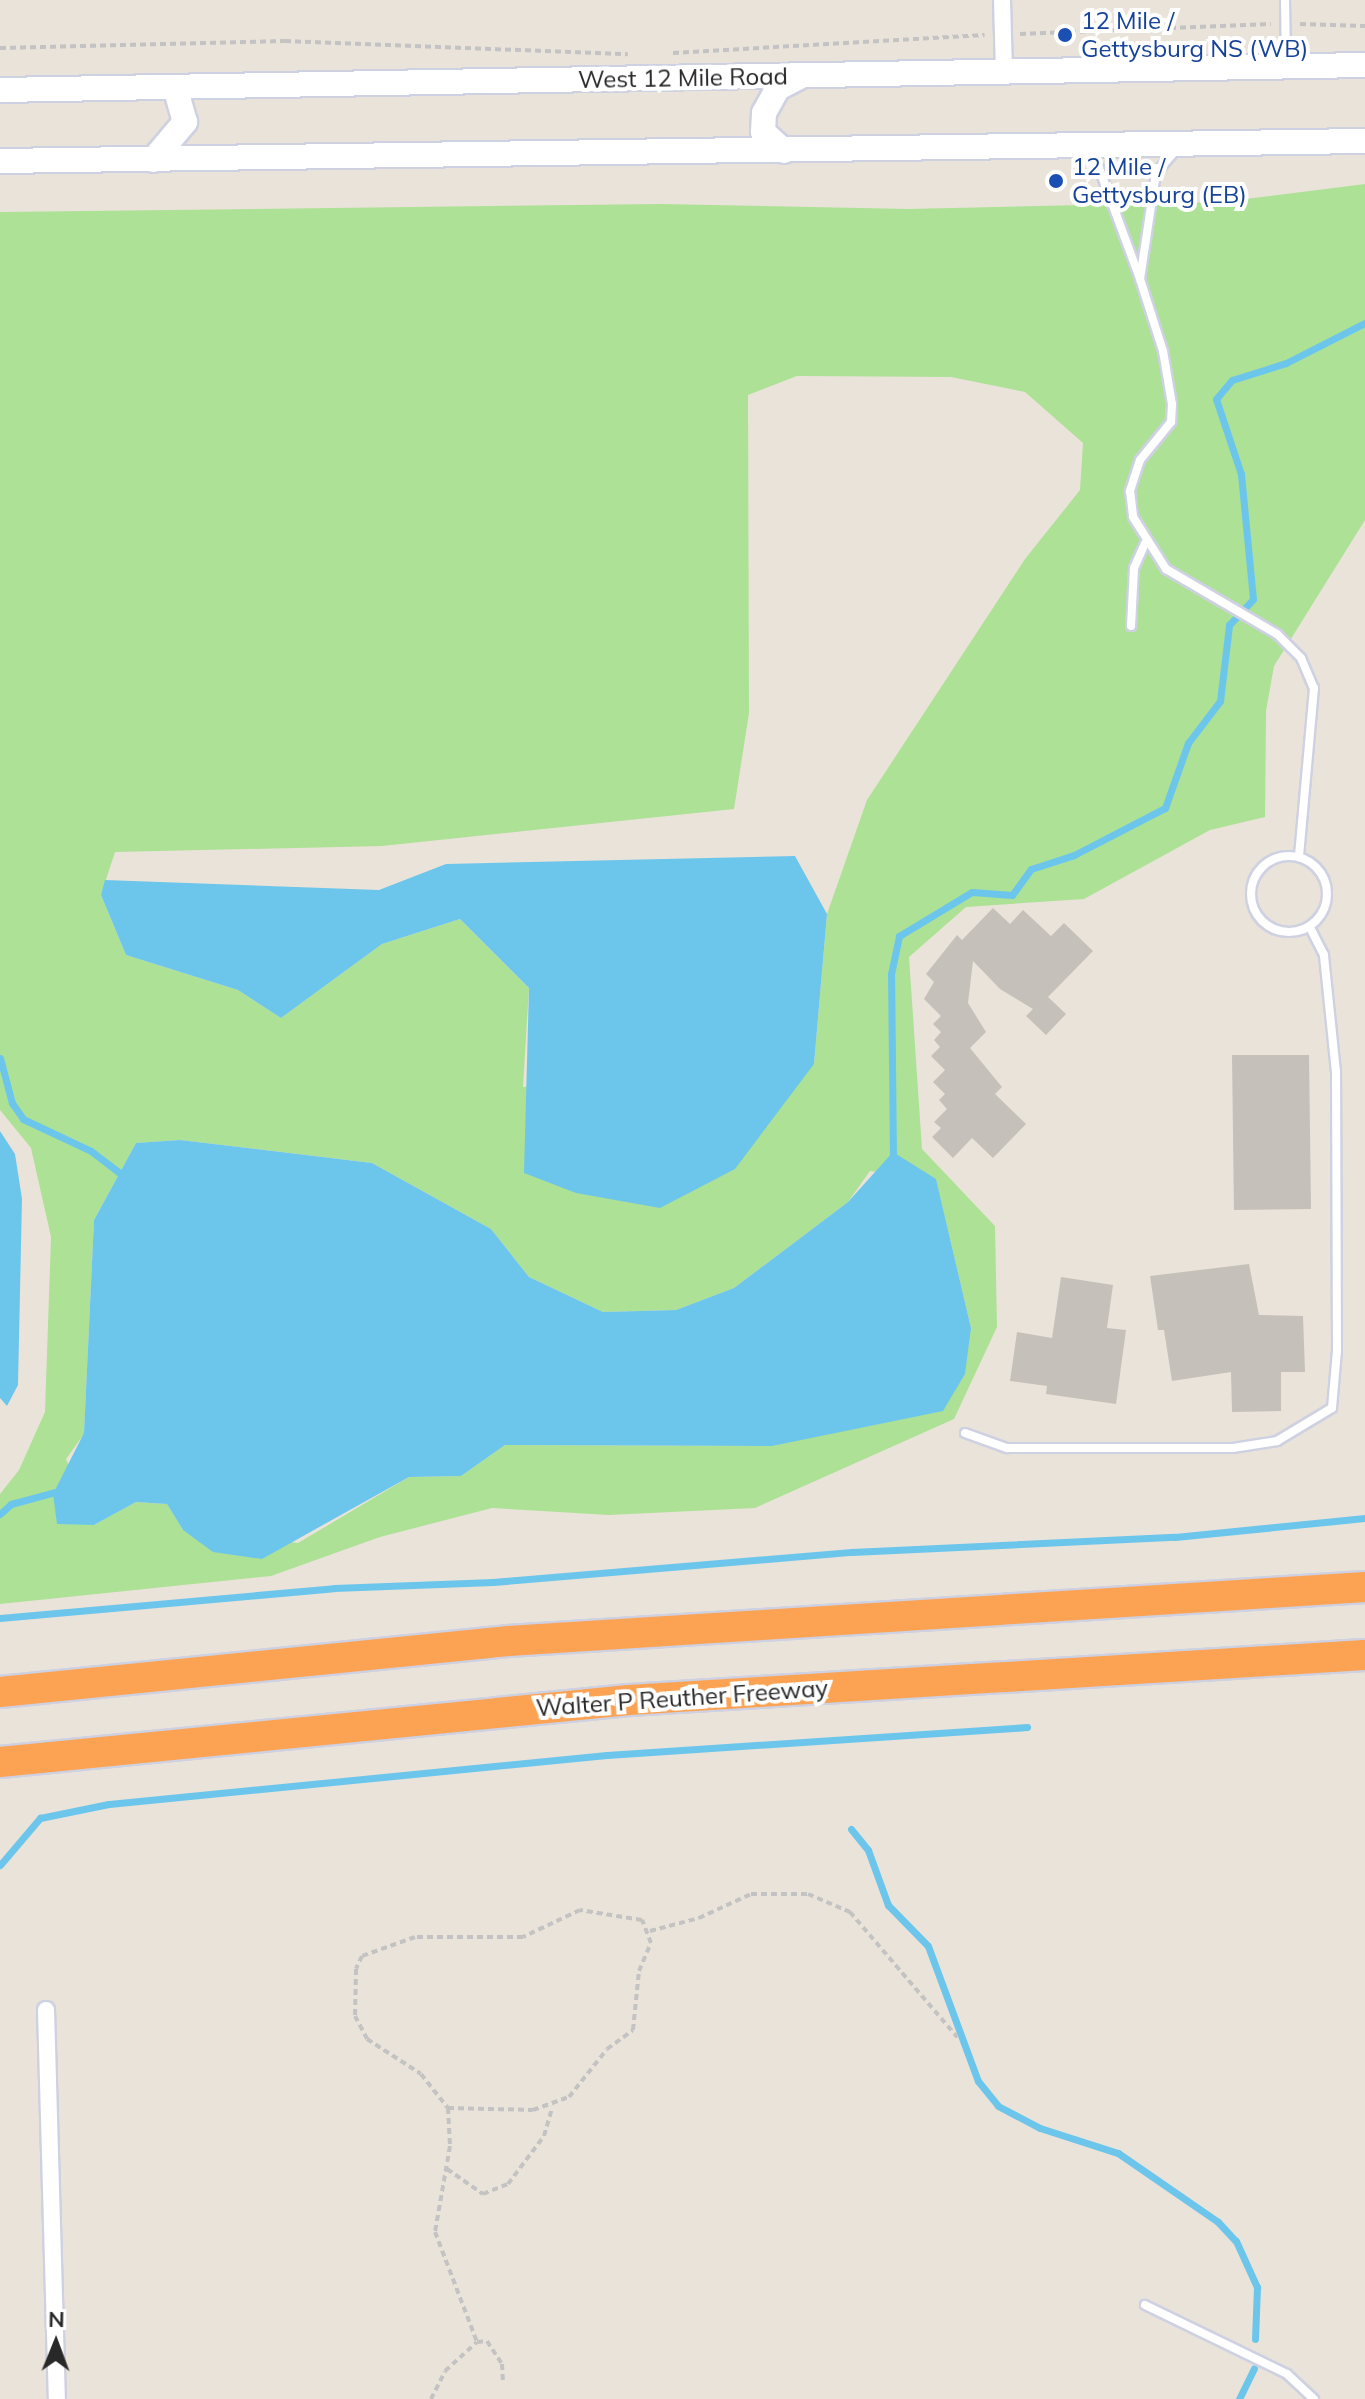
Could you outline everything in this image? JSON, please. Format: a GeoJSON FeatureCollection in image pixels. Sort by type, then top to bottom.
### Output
{"type":"FeatureCollection","features":[{"type":"Feature","properties":{"kind":"highway"},"geometry":{"type":"LineString","coordinates":[[0,1692],[585,1635],[1365,1587]]}},
{"type":"Feature","properties":{"kind":"highway","name":"Walter P Reuther Freeway"},"geometry":{"type":"LineString","coordinates":[[0,1762],[629,1700],[1365,1655]]}},
{"type":"Feature","properties":{"kind":"main road","name":"West 12 Mile Road"},"geometry":{"type":"LineString","coordinates":[[0,90],[1365,65]]}},
{"type":"Feature","properties":{"kind":"main road"},"geometry":{"type":"LineString","coordinates":[[784,151],[763,132],[764,113],[778,88],[802,76]]}},
{"type":"Feature","properties":{"kind":"main road"},"geometry":{"type":"LineString","coordinates":[[153,160],[185,122],[175,87]]}},
{"type":"Feature","properties":{"kind":"main road"},"geometry":{"type":"LineString","coordinates":[[0,161],[1365,141]]}},
{"type":"Feature","properties":{"kind":"street"},"geometry":{"type":"LineString","coordinates":[[1002,0],[1004,72]]}},
{"type":"Feature","properties":{"kind":"street"},"geometry":{"type":"LineString","coordinates":[[46,2010],[57,2399]]}},
{"type":"Feature","properties":{"kind":"lane"},"geometry":{"type":"LineString","coordinates":[[1285,0],[1286,67]]}},
{"type":"Feature","properties":{"kind":"lane"},"geometry":{"type":"LineString","coordinates":[[1140,279],[1156,173],[1166,156],[1185,145]]}},
{"type":"Feature","properties":{"kind":"lane"},"geometry":{"type":"LineString","coordinates":[[1078,146],[1099,168],[1140,279],[1163,351],[1172,404],[1171,422],[1140,460],[1130,491],[1145,543],[1194,589],[1277,634],[1301,658],[1314,688],[1299,857]]}},
{"type":"Feature","properties":{"kind":"lane"},"geometry":{"type":"LineString","coordinates":[[1131,626],[1134,568],[1145,543]]}},
{"type":"Feature","properties":{"kind":"lane"},"geometry":{"type":"LineString","coordinates":[[965,1433],[1007,1448],[1233,1448],[1277,1441],[1332,1408],[1337,1351],[1336,1072],[1326,966],[1310,927],[1327,893],[1318,868],[1299,857],[1281,857],[1259,869],[1251,903],[1274,930],[1310,927]]}},
{"type":"Feature","properties":{"kind":"lane"},"geometry":{"type":"LineString","coordinates":[[1145,2305],[1287,2374],[1314,2399]]}},
{"type":"Feature","properties":{"kind":"path"},"geometry":{"type":"LineString","coordinates":[[661,54],[1003,34],[1285,24],[1365,26]]}},
{"type":"Feature","properties":{"kind":"path"},"geometry":{"type":"LineString","coordinates":[[0,48],[285,41],[631,54]]}},
{"type":"Feature","properties":{"kind":"path"},"geometry":{"type":"LineString","coordinates":[[650,1931],[699,1918],[751,1894],[808,1894],[850,1912],[957,2037]]}},
{"type":"Feature","properties":{"kind":"path"},"geometry":{"type":"LineString","coordinates":[[503,2384],[494,2348],[477,2342],[435,2232],[447,2169],[448,2108],[421,2074],[367,2039],[355,2016],[362,1956],[415,1937],[523,1937],[580,1910],[629,1915],[650,1931]]}},
{"type":"Feature","properties":{"kind":"path"},"geometry":{"type":"LineString","coordinates":[[447,2169],[483,2194],[508,2184],[544,2136],[552,2108],[633,2030],[634,1998],[650,1931]]}},
{"type":"Feature","properties":{"kind":"path"},"geometry":{"type":"LineString","coordinates":[[448,2108],[552,2108]]}},
{"type":"Feature","properties":{"kind":"path"},"geometry":{"type":"LineString","coordinates":[[431,2399],[445,2371],[477,2342]]}},
{"type":"Feature","properties":{"kind":"green space"},"geometry":{"type":"Polygon","coordinates":[[[1365,184],[1365,520],[1274,666],[1266,711],[1265,817],[1210,830],[1084,899],[966,907],[909,957],[922,1149],[995,1226],[997,1327],[954,1419],[755,1508],[609,1515],[492,1508],[380,1537],[271,1576],[0,1604],[0,1494],[19,1470],[45,1412],[51,1237],[31,1148],[0,1110],[0,212],[661,204],[909,209],[1221,202],[1365,184]],[[797,376],[748,395],[749,713],[734,809],[382,846],[115,852],[101,895],[126,955],[238,990],[281,1018],[382,944],[460,919],[529,988],[523,1087],[814,1064],[827,914],[867,800],[1025,559],[1080,490],[1083,443],[1025,392],[951,377],[797,376]],[[180,1140],[136,1143],[94,1220],[84,1434],[66,1459],[94,1525],[136,1502],[167,1504],[183,1530],[298,1543],[409,1477],[461,1476],[505,1445],[772,1446],[971,1328],[936,1180],[870,1171],[848,1202],[734,1288],[676,1310],[603,1312],[529,1277],[491,1229],[372,1163],[180,1140]]]}},
{"type":"Feature","properties":{"kind":"water"},"geometry":{"type":"Polygon","coordinates":[[[795,856],[827,914],[814,1064],[735,1169],[660,1208],[576,1193],[524,1173],[529,988],[460,919],[382,944],[281,1018],[238,990],[126,955],[101,895],[105,880],[379,890],[446,864],[795,856]]]}},
{"type":"Feature","properties":{"kind":"water"},"geometry":{"type":"Polygon","coordinates":[[[0,1131],[15,1154],[22,1199],[18,1385],[7,1406],[0,1398],[0,1131]]]}},
{"type":"Feature","properties":{"kind":"water"},"geometry":{"type":"Polygon","coordinates":[[[180,1140],[372,1163],[491,1229],[529,1277],[603,1312],[676,1310],[734,1288],[848,1202],[893,1152],[936,1179],[971,1328],[965,1374],[943,1411],[772,1446],[505,1445],[461,1476],[409,1477],[262,1559],[213,1552],[183,1530],[167,1504],[136,1502],[94,1525],[57,1524],[53,1494],[84,1433],[94,1220],[136,1143],[180,1140]]]}},
{"type":"Feature","properties":{"kind":"building"},"geometry":{"type":"Polygon","coordinates":[[[993,908],[1010,924],[1023,910],[1051,936],[1064,923],[1093,951],[1048,997],[1066,1014],[1046,1035],[1026,1016],[1033,1009],[1000,989],[973,961],[968,1003],[986,1032],[970,1048],[1002,1087],[995,1094],[1026,1124],[993,1158],[972,1138],[953,1158],[932,1137],[941,1128],[934,1122],[947,1109],[939,1100],[945,1094],[933,1082],[945,1070],[931,1056],[940,1047],[934,1040],[941,1032],[933,1024],[941,1016],[924,999],[934,982],[926,974],[957,935],[962,940],[993,908]]]}},
{"type":"Feature","properties":{"kind":"building"},"geometry":{"type":"Polygon","coordinates":[[[1232,1055],[1309,1055],[1311,1209],[1234,1210],[1232,1055]]]}},
{"type":"Feature","properties":{"kind":"building"},"geometry":{"type":"Polygon","coordinates":[[[1249,1264],[1259,1315],[1303,1316],[1305,1372],[1281,1372],[1281,1411],[1232,1412],[1231,1372],[1172,1381],[1164,1330],[1158,1330],[1150,1276],[1249,1264]]]}},
{"type":"Feature","properties":{"kind":"building"},"geometry":{"type":"Polygon","coordinates":[[[1061,1277],[1113,1285],[1107,1328],[1126,1330],[1116,1404],[1046,1394],[1047,1386],[1010,1381],[1017,1332],[1052,1338],[1061,1277]]]}},
{"type":"Feature","properties":{"kind":"waterway"},"geometry":{"type":"LineString","coordinates":[[893,1159],[891,974],[899,936],[972,892],[1012,895],[1031,869],[1074,855],[1165,808],[1188,743],[1220,701],[1229,625],[1253,599],[1241,474],[1216,399],[1232,380],[1286,363],[1365,323]]}},
{"type":"Feature","properties":{"kind":"waterway"},"geometry":{"type":"LineString","coordinates":[[0,1058],[12,1103],[23,1119],[91,1151],[125,1177]]}},
{"type":"Feature","properties":{"kind":"waterway"},"geometry":{"type":"LineString","coordinates":[[0,1514],[11,1504],[59,1491]]}},
{"type":"Feature","properties":{"kind":"waterway"},"geometry":{"type":"LineString","coordinates":[[0,1618],[334,1588],[493,1582],[852,1552],[1175,1537],[1365,1518]]}},
{"type":"Feature","properties":{"kind":"waterway"},"geometry":{"type":"LineString","coordinates":[[0,1865],[40,1818],[109,1804],[607,1755],[1027,1727]]}},
{"type":"Feature","properties":{"kind":"waterway"},"geometry":{"type":"LineString","coordinates":[[851,1829],[868,1850],[888,1905],[928,1946],[978,2081],[998,2106],[1040,2128],[1118,2153],[1218,2222],[1236,2241],[1257,2287],[1255,2339]]}},
{"type":"Feature","properties":{"kind":"waterway"},"geometry":{"type":"LineString","coordinates":[[1239,2399],[1254,2368]]}},
{"type":"Feature","properties":{"kind":"place","name":"12 Mile / Gettysburg NS (WB)"},"geometry":{"type":"Point","coordinates":[1065,35]}},
{"type":"Feature","properties":{"kind":"place","name":"12 Mile / Gettysburg (EB)"},"geometry":{"type":"Point","coordinates":[1056,181]}}]}
